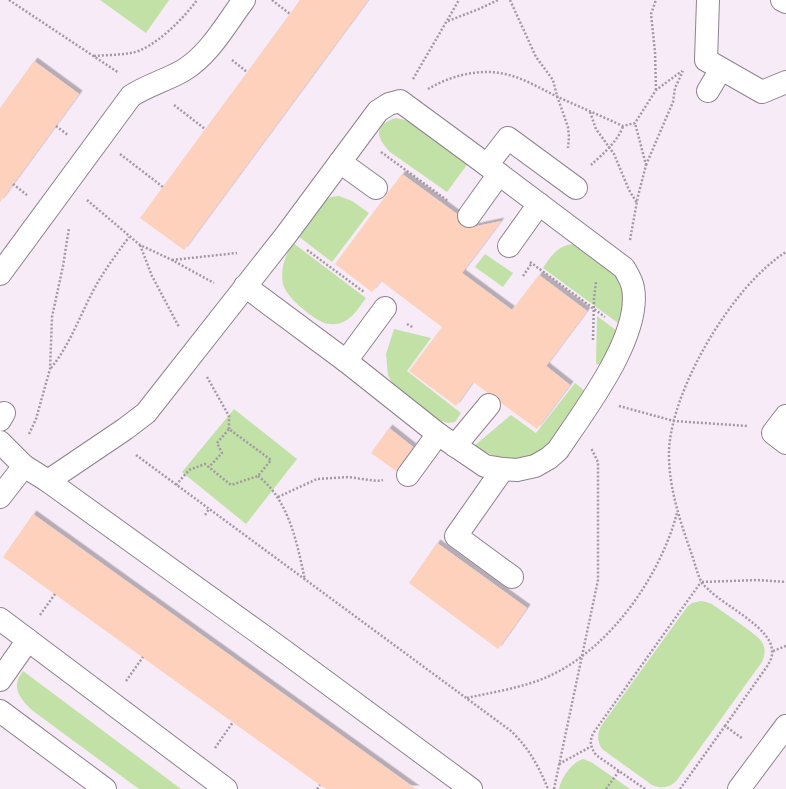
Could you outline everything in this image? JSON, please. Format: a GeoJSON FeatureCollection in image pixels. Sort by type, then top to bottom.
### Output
{"type":"FeatureCollection","features":[{"type":"Feature","properties":{"kind":"street"},"geometry":{"type":"LineString","coordinates":[[0,274],[131,96],[146,87],[184,70],[200,58],[244,0]]}},
{"type":"Feature","properties":{"kind":"street"},"geometry":{"type":"LineString","coordinates":[[708,0],[714,64],[708,91]]}},
{"type":"Feature","properties":{"kind":"street"},"geometry":{"type":"LineString","coordinates":[[782,0],[786,2]]}},
{"type":"Feature","properties":{"kind":"street"},"geometry":{"type":"LineString","coordinates":[[714,64],[762,92],[786,82]]}},
{"type":"Feature","properties":{"kind":"street"},"geometry":{"type":"LineString","coordinates":[[48,481],[146,413],[241,291],[286,235],[378,111],[389,104],[400,101],[624,268],[630,277],[633,288],[633,306],[628,333],[610,370],[558,450],[549,458],[535,466],[517,470],[485,466],[447,440],[346,361],[308,342],[241,291]]}},
{"type":"Feature","properties":{"kind":"street"},"geometry":{"type":"LineString","coordinates":[[469,216],[508,138],[569,184]]}},
{"type":"Feature","properties":{"kind":"street"},"geometry":{"type":"LineString","coordinates":[[340,162],[376,188]]}},
{"type":"Feature","properties":{"kind":"street"},"geometry":{"type":"LineString","coordinates":[[509,246],[539,204]]}},
{"type":"Feature","properties":{"kind":"street"},"geometry":{"type":"LineString","coordinates":[[346,361],[386,308]]}},
{"type":"Feature","properties":{"kind":"street"},"geometry":{"type":"LineString","coordinates":[[408,475],[488,405]]}},
{"type":"Feature","properties":{"kind":"street"},"geometry":{"type":"LineString","coordinates":[[779,438],[786,416]]}},
{"type":"Feature","properties":{"kind":"street"},"geometry":{"type":"LineString","coordinates":[[0,497],[13,455],[284,651],[471,789]]}},
{"type":"Feature","properties":{"kind":"street"},"geometry":{"type":"LineString","coordinates":[[503,469],[456,536],[512,577]]}},
{"type":"Feature","properties":{"kind":"street"},"geometry":{"type":"LineString","coordinates":[[0,619],[226,789]]}},
{"type":"Feature","properties":{"kind":"street"},"geometry":{"type":"LineString","coordinates":[[0,680],[28,640]]}},
{"type":"Feature","properties":{"kind":"street"},"geometry":{"type":"LineString","coordinates":[[0,713],[105,789]]}},
{"type":"Feature","properties":{"kind":"street"},"geometry":{"type":"LineString","coordinates":[[739,789],[786,726]]}},
{"type":"Feature","properties":{"kind":"path"},"geometry":{"type":"LineString","coordinates":[[9,0],[94,56],[146,87],[205,129]]}},
{"type":"Feature","properties":{"kind":"path"},"geometry":{"type":"LineString","coordinates":[[94,56],[132,53],[141,50],[178,23],[197,0]]}},
{"type":"Feature","properties":{"kind":"path"},"geometry":{"type":"LineString","coordinates":[[272,0],[290,14]]}},
{"type":"Feature","properties":{"kind":"path"},"geometry":{"type":"LineString","coordinates":[[400,101],[459,0]]}},
{"type":"Feature","properties":{"kind":"path"},"geometry":{"type":"LineString","coordinates":[[448,21],[479,10],[498,0]]}},
{"type":"Feature","properties":{"kind":"path"},"geometry":{"type":"LineString","coordinates":[[510,0],[536,57],[553,80],[563,111],[570,137],[569,184]]}},
{"type":"Feature","properties":{"kind":"path"},"geometry":{"type":"LineString","coordinates":[[656,0],[650,14],[655,52],[656,90]]}},
{"type":"Feature","properties":{"kind":"path"},"geometry":{"type":"LineString","coordinates":[[400,101],[414,97],[448,80],[468,74],[484,72],[504,74],[523,80],[623,126],[635,123],[656,90],[683,70],[714,64]]}},
{"type":"Feature","properties":{"kind":"path"},"geometry":{"type":"LineString","coordinates":[[624,268],[646,165],[672,102],[675,88],[683,70]]}},
{"type":"Feature","properties":{"kind":"path"},"geometry":{"type":"LineString","coordinates":[[590,111],[596,129],[618,163],[629,190],[637,203]]}},
{"type":"Feature","properties":{"kind":"path"},"geometry":{"type":"LineString","coordinates":[[635,123],[646,165]]}},
{"type":"Feature","properties":{"kind":"path"},"geometry":{"type":"LineString","coordinates":[[569,184],[600,158],[621,132],[623,126]]}},
{"type":"Feature","properties":{"kind":"path"},"geometry":{"type":"LineString","coordinates":[[100,139],[163,187]]}},
{"type":"Feature","properties":{"kind":"path"},"geometry":{"type":"LineString","coordinates":[[67,183],[140,245],[241,291]]}},
{"type":"Feature","properties":{"kind":"path"},"geometry":{"type":"LineString","coordinates":[[13,455],[26,440],[36,419],[50,369],[52,317],[63,266],[69,225],[50,205]]}},
{"type":"Feature","properties":{"kind":"path"},"geometry":{"type":"LineString","coordinates":[[286,235],[414,328]]}},
{"type":"Feature","properties":{"kind":"path"},"geometry":{"type":"LineString","coordinates":[[50,369],[59,358],[96,285],[129,237]]}},
{"type":"Feature","properties":{"kind":"path"},"geometry":{"type":"LineString","coordinates":[[140,245],[152,276],[229,416],[229,429],[217,444],[222,453],[209,467]]}},
{"type":"Feature","properties":{"kind":"path"},"geometry":{"type":"LineString","coordinates":[[172,260],[230,255],[243,252]]}},
{"type":"Feature","properties":{"kind":"path"},"geometry":{"type":"LineString","coordinates":[[680,789],[768,665],[772,652],[771,644],[763,632],[715,596],[701,582],[677,512],[670,466],[670,434],[681,397],[720,322],[753,279],[786,252]]}},
{"type":"Feature","properties":{"kind":"path"},"geometry":{"type":"LineString","coordinates":[[591,400],[625,407],[674,421],[763,427],[779,438]]}},
{"type":"Feature","properties":{"kind":"path"},"geometry":{"type":"LineString","coordinates":[[554,789],[598,580],[598,462],[578,420]]}},
{"type":"Feature","properties":{"kind":"path"},"geometry":{"type":"LineString","coordinates":[[176,485],[188,470],[205,464],[231,485],[258,476],[270,460],[229,429]]}},
{"type":"Feature","properties":{"kind":"path"},"geometry":{"type":"LineString","coordinates":[[112,438],[511,731],[535,760],[548,789]]}},
{"type":"Feature","properties":{"kind":"path"},"geometry":{"type":"LineString","coordinates":[[278,497],[317,479],[348,477],[376,480],[408,475]]}},
{"type":"Feature","properties":{"kind":"path"},"geometry":{"type":"LineString","coordinates":[[258,476],[278,497],[289,519],[297,544],[305,580]]}},
{"type":"Feature","properties":{"kind":"path"},"geometry":{"type":"LineString","coordinates":[[205,515],[210,509]]}},
{"type":"Feature","properties":{"kind":"path"},"geometry":{"type":"LineString","coordinates":[[466,698],[534,682],[558,672],[594,647],[620,620],[649,580],[665,548],[677,512]]}},
{"type":"Feature","properties":{"kind":"path"},"geometry":{"type":"LineString","coordinates":[[701,582],[758,580],[786,582]]}},
{"type":"Feature","properties":{"kind":"path"},"geometry":{"type":"LineString","coordinates":[[645,789],[596,755],[590,747],[590,740],[594,732],[701,582]]}},
{"type":"Feature","properties":{"kind":"path"},"geometry":{"type":"LineString","coordinates":[[772,652],[786,646]]}},
{"type":"Feature","properties":{"kind":"path"},"geometry":{"type":"LineString","coordinates":[[200,769],[233,722]]}},
{"type":"Feature","properties":{"kind":"path"},"geometry":{"type":"LineString","coordinates":[[724,726],[764,755]]}},
{"type":"Feature","properties":{"kind":"path"},"geometry":{"type":"LineString","coordinates":[[560,764],[590,747]]}},
{"type":"Feature","properties":{"kind":"path"},"geometry":{"type":"LineString","coordinates":[[606,789],[619,771]]}},
{"type":"Feature","properties":{"kind":"path"},"geometry":{"type":"LineString","coordinates":[[317,789],[320,785]]}},
{"type":"Feature","properties":{"kind":"green space"},"geometry":{"type":"Polygon","coordinates":[[[100,0],[169,0],[146,33],[100,0]]]}},
{"type":"Feature","properties":{"kind":"green space"},"geometry":{"type":"Polygon","coordinates":[[[395,118],[415,123],[469,162],[447,192],[385,147],[380,137],[380,128],[388,121],[395,118]]]}},
{"type":"Feature","properties":{"kind":"green space"},"geometry":{"type":"Polygon","coordinates":[[[339,196],[352,201],[369,213],[332,262],[298,236],[326,200],[331,197],[339,196]]]}},
{"type":"Feature","properties":{"kind":"green space"},"geometry":{"type":"Polygon","coordinates":[[[293,243],[366,298],[350,318],[341,323],[327,324],[305,311],[289,295],[283,284],[282,273],[286,258],[293,243]]]}},
{"type":"Feature","properties":{"kind":"green space"},"geometry":{"type":"Polygon","coordinates":[[[574,244],[608,267],[617,276],[622,289],[622,302],[618,323],[543,268],[552,255],[559,249],[564,246],[574,244]]]}},
{"type":"Feature","properties":{"kind":"green space"},"geometry":{"type":"Polygon","coordinates":[[[485,254],[513,273],[503,287],[475,267],[485,254]]]}},
{"type":"Feature","properties":{"kind":"green space"},"geometry":{"type":"Polygon","coordinates":[[[597,316],[616,330],[601,365],[596,364],[597,316]]]}},
{"type":"Feature","properties":{"kind":"green space"},"geometry":{"type":"Polygon","coordinates":[[[394,329],[431,338],[407,371],[461,413],[455,422],[448,423],[434,419],[395,389],[388,375],[386,354],[394,329]]]}},
{"type":"Feature","properties":{"kind":"green space"},"geometry":{"type":"Polygon","coordinates":[[[575,383],[585,391],[553,438],[542,450],[529,457],[514,459],[496,456],[474,446],[511,415],[536,433],[575,383]]]}},
{"type":"Feature","properties":{"kind":"green space"},"geometry":{"type":"Polygon","coordinates":[[[234,409],[297,459],[246,524],[182,472],[234,409]]]}},
{"type":"Feature","properties":{"kind":"green space"},"geometry":{"type":"Polygon","coordinates":[[[701,601],[712,604],[759,638],[764,647],[764,657],[762,662],[677,780],[669,786],[662,787],[652,785],[602,749],[598,741],[599,732],[601,726],[687,607],[692,603],[701,601]]]}},
{"type":"Feature","properties":{"kind":"green space"},"geometry":{"type":"Polygon","coordinates":[[[23,671],[181,789],[139,789],[33,711],[24,702],[17,688],[17,682],[23,671]]]}},
{"type":"Feature","properties":{"kind":"green space"},"geometry":{"type":"Polygon","coordinates":[[[583,759],[591,762],[630,789],[559,789],[562,780],[571,767],[583,759]]]}},
{"type":"Feature","properties":{"kind":"building"},"geometry":{"type":"Polygon","coordinates":[[[300,0],[368,0],[184,250],[140,218],[300,0]]]}},
{"type":"Feature","properties":{"kind":"building"},"geometry":{"type":"Polygon","coordinates":[[[34,61],[79,94],[0,202],[0,108],[34,61]]]}},
{"type":"Feature","properties":{"kind":"building"},"geometry":{"type":"Polygon","coordinates":[[[402,174],[457,214],[458,222],[462,226],[468,228],[501,221],[462,273],[512,310],[539,275],[587,311],[546,366],[570,385],[537,429],[501,403],[497,395],[488,393],[473,382],[456,406],[409,371],[442,327],[381,281],[372,292],[335,264],[402,174]]]}},
{"type":"Feature","properties":{"kind":"building"},"geometry":{"type":"Polygon","coordinates":[[[389,428],[413,447],[396,471],[371,453],[389,428]]]}},
{"type":"Feature","properties":{"kind":"building"},"geometry":{"type":"Polygon","coordinates":[[[33,514],[416,789],[326,789],[320,785],[3,557],[33,514]]]}},
{"type":"Feature","properties":{"kind":"building"},"geometry":{"type":"Polygon","coordinates":[[[437,543],[527,608],[498,649],[409,583],[437,543]]]}}]}
